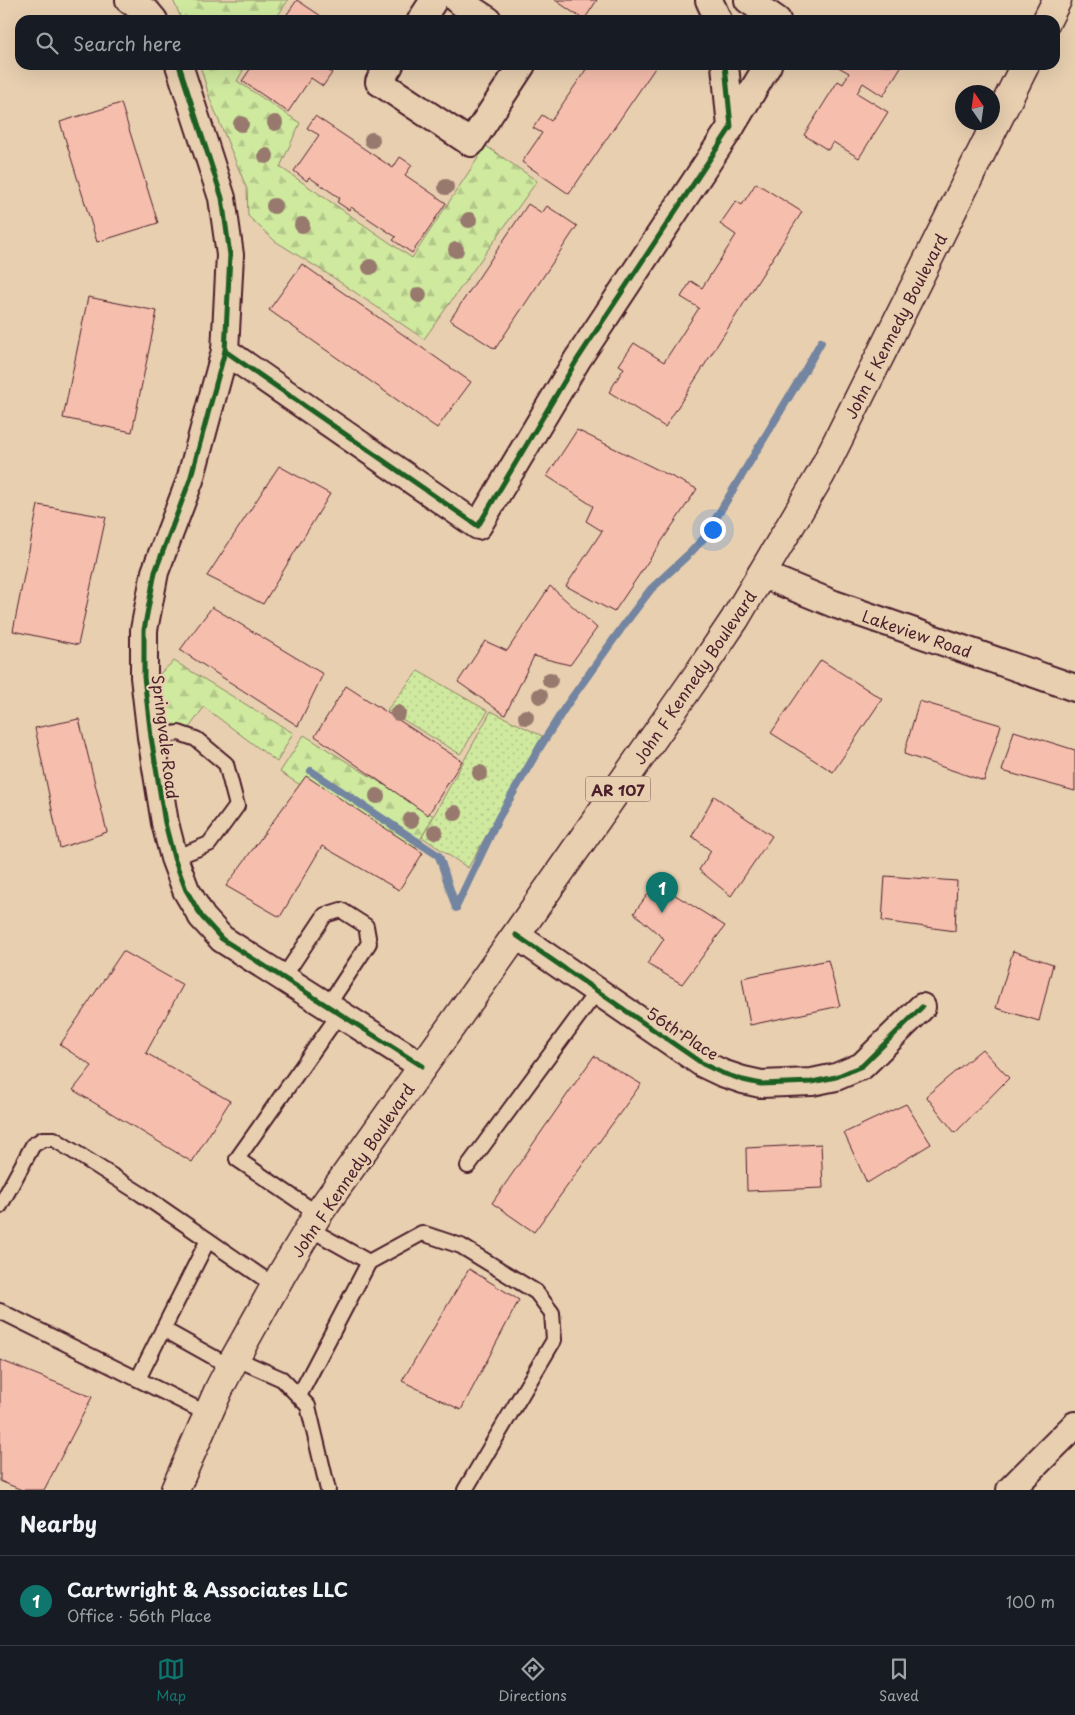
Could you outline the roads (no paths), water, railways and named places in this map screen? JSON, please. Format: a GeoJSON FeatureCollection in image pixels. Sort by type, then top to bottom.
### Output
{"type":"FeatureCollection","features":[{"type":"Feature","properties":{"kind":"main road"},"geometry":{"type":"LineString","coordinates":[[1050,15],[1057,0]]}},
{"type":"Feature","properties":{"kind":"main road","name":"John F Kennedy Boulevard"},"geometry":{"type":"LineString","coordinates":[[175,1490],[233,1362],[314,1221],[516,935],[735,619],[821,474],[1023,70]]}},
{"type":"Feature","properties":{"kind":"street"},"geometry":{"type":"LineString","coordinates":[[129,0],[150,15]]}},
{"type":"Feature","properties":{"kind":"street"},"geometry":{"type":"LineString","coordinates":[[424,15],[434,0]]}},
{"type":"Feature","properties":{"kind":"street"},"geometry":{"type":"LineString","coordinates":[[457,0],[480,15]]}},
{"type":"Feature","properties":{"kind":"street"},"geometry":{"type":"LineString","coordinates":[[709,0],[716,15]]}},
{"type":"Feature","properties":{"kind":"street"},"geometry":{"type":"LineString","coordinates":[[748,0],[770,15]]}},
{"type":"Feature","properties":{"kind":"street","name":"Springvale Road"},"geometry":{"type":"LineString","coordinates":[[181,70],[222,198],[230,255],[225,351],[190,480],[155,572],[144,630],[144,677],[151,737],[165,823],[174,858],[186,890],[202,917],[222,939],[422,1066]]}},
{"type":"Feature","properties":{"kind":"street"},"geometry":{"type":"LineString","coordinates":[[387,70],[379,82],[470,143],[519,70]]}},
{"type":"Feature","properties":{"kind":"street"},"geometry":{"type":"LineString","coordinates":[[725,70],[731,127]]}},
{"type":"Feature","properties":{"kind":"street"},"geometry":{"type":"LineString","coordinates":[[225,351],[478,526],[577,360],[731,127],[765,70]]}},
{"type":"Feature","properties":{"kind":"street","name":"Lakeview Road"},"geometry":{"type":"LineString","coordinates":[[761,574],[834,604],[1075,688]]}},
{"type":"Feature","properties":{"kind":"street","name":"56th Place"},"geometry":{"type":"LineString","coordinates":[[516,935],[703,1064],[722,1073],[761,1084],[812,1082],[836,1077],[862,1066],[922,1007]]}},
{"type":"Feature","properties":{"kind":"street"},"geometry":{"type":"LineString","coordinates":[[1010,1490],[1075,1426]]}},
{"type":"Feature","properties":{"kind":"lane"},"geometry":{"type":"LineString","coordinates":[[151,737],[179,733],[196,739],[226,764],[237,806],[209,844],[174,858]]}},
{"type":"Feature","properties":{"kind":"lane"},"geometry":{"type":"LineString","coordinates":[[283,978],[325,915],[341,910],[366,926],[369,943],[334,1009],[237,1159],[314,1221],[369,1262]]}},
{"type":"Feature","properties":{"kind":"lane"},"geometry":{"type":"LineString","coordinates":[[468,1166],[597,991]]}},
{"type":"Feature","properties":{"kind":"lane"},"geometry":{"type":"LineString","coordinates":[[0,1206],[33,1145],[43,1139],[54,1139],[141,1194],[275,1286]]}},
{"type":"Feature","properties":{"kind":"lane"},"geometry":{"type":"LineString","coordinates":[[299,1396],[369,1262],[422,1233],[461,1246],[536,1292],[552,1312],[554,1340],[465,1490]]}},
{"type":"Feature","properties":{"kind":"lane"},"geometry":{"type":"LineString","coordinates":[[138,1380],[208,1240]]}},
{"type":"Feature","properties":{"kind":"lane"},"geometry":{"type":"LineString","coordinates":[[0,1311],[208,1414]]}},
{"type":"Feature","properties":{"kind":"lane"},"geometry":{"type":"LineString","coordinates":[[163,1330],[233,1362],[282,1379],[308,1406],[328,1490]]}},
{"type":"Feature","properties":{"kind":"waterway"},"geometry":{"type":"LineString","coordinates":[[457,905],[499,817],[566,706],[651,589],[704,538],[821,342]]}},
{"type":"Feature","properties":{"kind":"waterway"},"geometry":{"type":"LineString","coordinates":[[311,771],[439,856],[456,908]]}},
{"type":"Feature","properties":{"kind":"place","name":"Cartwright & Associates LLC"},"geometry":{"type":"Point","coordinates":[662,913]}}]}
